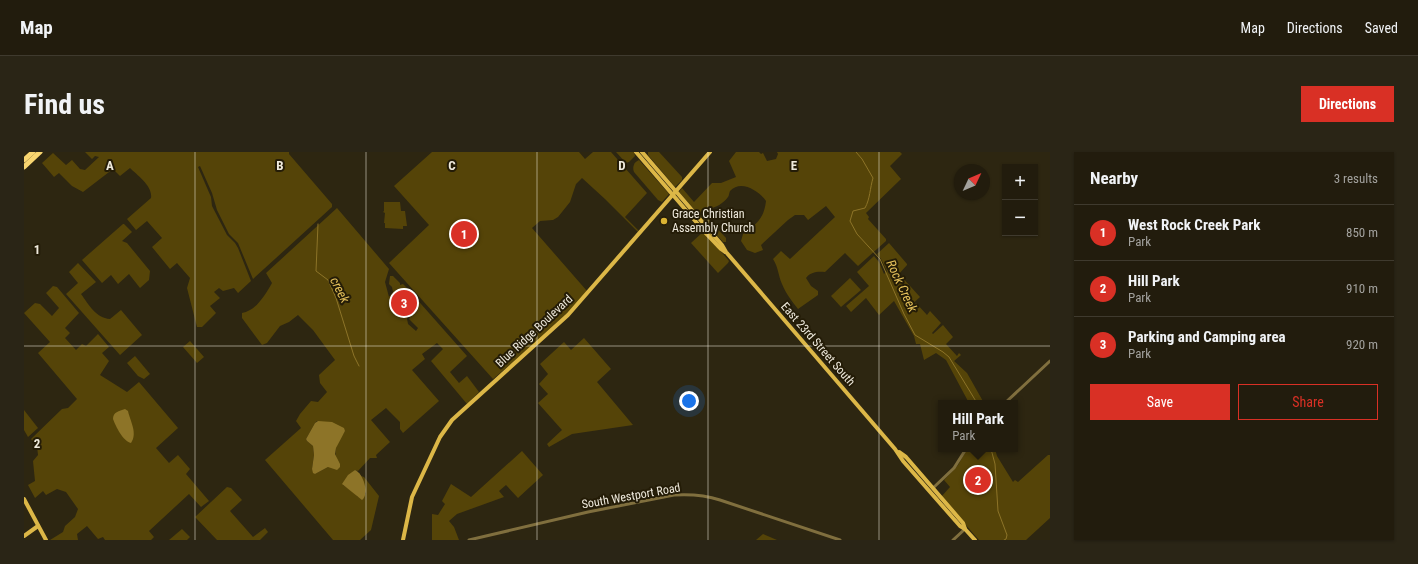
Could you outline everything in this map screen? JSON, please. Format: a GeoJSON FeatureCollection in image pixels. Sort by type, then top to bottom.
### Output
{"type":"FeatureCollection","features":[{"type":"Feature","properties":{"kind":"highway"},"geometry":{"type":"LineString","coordinates":[[24,160],[33,152]]}},
{"type":"Feature","properties":{"kind":"highway"},"geometry":{"type":"LineString","coordinates":[[24,167],[40,152]]}},
{"type":"Feature","properties":{"kind":"main road"},"geometry":{"type":"LineString","coordinates":[[636,152],[693,214]]}},
{"type":"Feature","properties":{"kind":"main road"},"geometry":{"type":"LineString","coordinates":[[642,152],[693,214]]}},
{"type":"Feature","properties":{"kind":"main road","name":"Blue Ridge Boulevard"},"geometry":{"type":"LineString","coordinates":[[404,539],[412,497],[444,430],[452,420],[568,315],[710,152]]}},
{"type":"Feature","properties":{"kind":"main road","name":"East 23rd Street South"},"geometry":{"type":"LineString","coordinates":[[693,214],[721,249],[726,252],[895,449],[903,461],[939,503],[960,526],[965,529]]}},
{"type":"Feature","properties":{"kind":"main road","name":"East 23rd Street South"},"geometry":{"type":"LineString","coordinates":[[895,449],[906,457],[975,540]]}},
{"type":"Feature","properties":{"kind":"main road"},"geometry":{"type":"LineString","coordinates":[[24,499],[46,540]]}},
{"type":"Feature","properties":{"kind":"main road"},"geometry":{"type":"LineString","coordinates":[[24,536],[38,526]]}},
{"type":"Feature","properties":{"kind":"street"},"geometry":{"type":"LineString","coordinates":[[1008,400],[1050,361]]}},
{"type":"Feature","properties":{"kind":"street"},"geometry":{"type":"LineString","coordinates":[[932,488],[954,468],[964,452]]}},
{"type":"Feature","properties":{"kind":"street","name":"South Westport Road"},"geometry":{"type":"LineString","coordinates":[[469,540],[588,512],[685,494],[720,500],[840,540]]}},
{"type":"Feature","properties":{"kind":"street"},"geometry":{"type":"LineString","coordinates":[[953,540],[965,529]]}},
{"type":"Feature","properties":{"kind":"shaded area"},"geometry":{"type":"Polygon","coordinates":[[[85,152],[289,152],[289,154],[332,204],[332,207],[253,279],[238,243],[229,234],[217,210],[212,193],[200,166],[198,167],[211,197],[212,206],[227,235],[238,248],[251,281],[238,293],[234,288],[223,291],[219,288],[214,292],[220,298],[210,306],[216,313],[202,327],[197,327],[187,288],[190,278],[177,263],[170,269],[152,247],[162,238],[147,221],[136,230],[127,219],[151,198],[150,189],[144,181],[130,168],[120,176],[113,169],[83,192],[72,186],[59,173],[54,177],[42,163],[53,153],[66,165],[72,160],[80,169],[85,170],[99,157],[95,156],[92,159],[85,152]]]}},
{"type":"Feature","properties":{"kind":"shaded area"},"geometry":{"type":"Polygon","coordinates":[[[432,152],[579,152],[585,159],[593,152],[611,152],[647,193],[625,217],[639,231],[638,232],[582,178],[576,184],[570,202],[558,217],[553,220],[540,221],[532,228],[587,291],[564,320],[493,379],[389,263],[429,225],[394,186],[432,152]]]}},
{"type":"Feature","properties":{"kind":"shaded area"},"geometry":{"type":"Polygon","coordinates":[[[616,152],[634,152],[635,156],[626,163],[616,152]]]}},
{"type":"Feature","properties":{"kind":"shaded area"},"geometry":{"type":"Polygon","coordinates":[[[648,152],[659,152],[682,177],[682,180],[675,187],[648,155],[648,152]]]}},
{"type":"Feature","properties":{"kind":"shaded area"},"geometry":{"type":"Polygon","coordinates":[[[736,152],[763,153],[767,161],[776,159],[778,154],[777,152],[900,152],[902,154],[890,166],[901,179],[866,213],[869,217],[868,219],[886,239],[886,241],[858,266],[845,253],[825,272],[810,274],[806,278],[811,286],[818,291],[818,295],[798,309],[784,288],[773,259],[781,251],[790,259],[835,217],[826,206],[808,220],[804,215],[795,215],[761,245],[763,250],[755,253],[747,250],[741,241],[743,234],[761,217],[766,201],[754,190],[744,186],[739,186],[730,191],[728,197],[722,203],[709,209],[710,221],[726,238],[726,242],[723,242],[679,192],[682,188],[694,202],[712,183],[721,183],[736,177],[729,161],[736,152]]]}},
{"type":"Feature","properties":{"kind":"shaded area"},"geometry":{"type":"Polygon","coordinates":[[[639,160],[669,194],[662,202],[658,200],[634,172],[634,165],[639,160]]]}},
{"type":"Feature","properties":{"kind":"shaded area"},"geometry":{"type":"Polygon","coordinates":[[[384,202],[400,202],[401,211],[405,211],[407,226],[403,226],[403,229],[385,228],[385,213],[383,212],[384,202]]]}},
{"type":"Feature","properties":{"kind":"shaded area"},"geometry":{"type":"Polygon","coordinates":[[[337,208],[389,269],[385,282],[389,297],[393,292],[392,287],[389,284],[390,276],[393,276],[400,283],[400,285],[403,284],[406,287],[467,356],[450,372],[459,383],[467,376],[479,392],[467,404],[431,361],[443,349],[437,343],[422,354],[425,359],[412,370],[439,401],[403,433],[400,429],[400,422],[386,408],[371,420],[390,442],[376,455],[377,458],[370,458],[358,471],[355,470],[343,485],[355,493],[358,497],[366,494],[361,476],[364,477],[379,496],[371,530],[360,540],[333,540],[265,460],[301,428],[296,421],[311,401],[318,402],[327,392],[320,383],[319,375],[335,360],[313,330],[298,315],[289,322],[280,326],[267,343],[262,345],[242,318],[242,313],[247,312],[256,306],[272,283],[266,273],[337,208]],[[391,305],[394,311],[398,308],[403,309],[405,312],[407,309],[407,306],[391,305]],[[406,313],[408,324],[416,331],[418,328],[409,319],[412,314],[406,313]],[[317,421],[306,439],[313,446],[314,455],[312,469],[315,474],[328,467],[337,459],[335,452],[336,448],[345,431],[317,421]]]}},
{"type":"Feature","properties":{"kind":"shaded area"},"geometry":{"type":"Polygon","coordinates":[[[123,224],[132,232],[122,241],[127,243],[150,271],[149,280],[140,288],[129,274],[118,284],[111,275],[102,283],[82,260],[123,224]]]}},
{"type":"Feature","properties":{"kind":"shaded area"},"geometry":{"type":"Polygon","coordinates":[[[703,232],[729,261],[718,273],[691,243],[703,232]]]}},
{"type":"Feature","properties":{"kind":"shaded area"},"geometry":{"type":"Polygon","coordinates":[[[889,243],[907,264],[897,276],[898,277],[900,275],[920,297],[908,308],[910,310],[916,303],[927,315],[930,311],[941,323],[932,333],[933,334],[943,325],[953,337],[946,344],[957,356],[959,353],[961,355],[954,361],[967,373],[982,400],[967,400],[946,360],[936,353],[924,360],[920,344],[916,344],[914,336],[894,301],[879,315],[866,298],[851,312],[846,306],[869,286],[857,272],[874,256],[879,262],[884,274],[887,271],[877,254],[889,243]]]}},
{"type":"Feature","properties":{"kind":"shaded area"},"geometry":{"type":"Polygon","coordinates":[[[78,263],[96,282],[81,294],[93,310],[97,314],[110,319],[121,310],[142,335],[120,355],[66,294],[78,283],[69,272],[78,263]]]}},
{"type":"Feature","properties":{"kind":"shaded area"},"geometry":{"type":"Polygon","coordinates":[[[850,278],[861,290],[841,307],[831,296],[850,278]]]}},
{"type":"Feature","properties":{"kind":"shaded area"},"geometry":{"type":"Polygon","coordinates":[[[53,286],[57,287],[79,313],[65,328],[70,333],[65,338],[76,350],[82,344],[86,346],[98,334],[109,347],[102,353],[109,361],[100,375],[127,392],[139,382],[178,428],[156,448],[169,463],[178,455],[190,469],[186,474],[209,501],[201,507],[189,494],[149,531],[154,537],[151,540],[105,540],[103,537],[98,539],[87,526],[77,534],[78,540],[50,540],[63,532],[65,526],[75,517],[78,509],[66,492],[57,489],[46,495],[43,491],[35,498],[28,485],[35,481],[33,461],[38,455],[37,446],[31,439],[62,409],[68,408],[77,399],[38,353],[50,342],[24,313],[35,303],[40,304],[52,316],[59,308],[46,293],[53,286]]]}},
{"type":"Feature","properties":{"kind":"shaded area"},"geometry":{"type":"Polygon","coordinates":[[[584,338],[611,369],[597,382],[633,425],[572,434],[549,447],[547,444],[562,430],[538,403],[548,394],[539,384],[548,374],[540,364],[564,342],[571,350],[584,338]]]}},
{"type":"Feature","properties":{"kind":"shaded area"},"geometry":{"type":"Polygon","coordinates":[[[190,341],[204,357],[197,363],[183,347],[190,341]]]}},
{"type":"Feature","properties":{"kind":"shaded area"},"geometry":{"type":"Polygon","coordinates":[[[135,356],[150,374],[144,379],[138,376],[127,363],[135,356]]]}},
{"type":"Feature","properties":{"kind":"shaded area"},"geometry":{"type":"Polygon","coordinates":[[[125,409],[128,411],[134,431],[131,443],[125,440],[113,419],[115,413],[125,409]]]}},
{"type":"Feature","properties":{"kind":"shaded area"},"geometry":{"type":"Polygon","coordinates":[[[24,410],[38,428],[28,437],[24,430],[24,410]]]}},
{"type":"Feature","properties":{"kind":"shaded area"},"geometry":{"type":"Polygon","coordinates":[[[318,421],[332,422],[344,428],[345,431],[336,448],[335,454],[340,467],[337,470],[328,467],[315,474],[313,473],[312,469],[314,455],[313,446],[306,439],[315,423],[318,421]]]}},
{"type":"Feature","properties":{"kind":"shaded area"},"geometry":{"type":"Polygon","coordinates":[[[522,451],[543,475],[518,498],[506,485],[499,491],[504,497],[457,514],[449,521],[454,527],[459,540],[432,540],[432,514],[438,515],[445,504],[442,501],[451,484],[471,497],[522,451]]]}},
{"type":"Feature","properties":{"kind":"shaded area"},"geometry":{"type":"Polygon","coordinates":[[[965,452],[996,452],[1013,482],[1015,480],[1018,482],[1048,455],[1050,455],[1050,518],[1026,540],[979,540],[941,497],[950,487],[944,480],[958,465],[965,452]]]}},
{"type":"Feature","properties":{"kind":"shaded area"},"geometry":{"type":"Polygon","coordinates":[[[355,470],[363,479],[365,493],[362,500],[342,484],[348,475],[355,470]]]}},
{"type":"Feature","properties":{"kind":"shaded area"},"geometry":{"type":"Polygon","coordinates":[[[227,487],[231,488],[242,500],[230,511],[253,537],[265,528],[268,532],[260,540],[217,540],[195,517],[227,487]]]}},
{"type":"Feature","properties":{"kind":"shaded area"},"geometry":{"type":"Polygon","coordinates":[[[182,529],[190,537],[187,540],[169,540],[182,529]]]}},
{"type":"Feature","properties":{"kind":"shaded area"},"geometry":{"type":"Polygon","coordinates":[[[763,534],[777,540],[756,540],[763,534]]]}},
{"type":"Feature","properties":{"kind":"waterway","name":"Rock Creek"},"geometry":{"type":"LineString","coordinates":[[856,152],[873,178],[867,205],[865,208],[853,211],[850,221],[857,234],[880,259],[904,314],[915,335],[949,357],[975,400]]}},
{"type":"Feature","properties":{"kind":"waterway","name":"creek"},"geometry":{"type":"LineString","coordinates":[[318,224],[316,271],[328,280],[336,298],[354,356],[359,366]]}},
{"type":"Feature","properties":{"kind":"waterway","name":"Rock Creek"},"geometry":{"type":"LineString","coordinates":[[992,452],[995,464],[998,511],[1007,535],[1006,539],[1004,540]]}},
{"type":"Feature","properties":{"kind":"place","name":"Grace Christian Assembly Church"},"geometry":{"type":"Point","coordinates":[664,221]}},
{"type":"Feature","properties":{"kind":"place","name":"West Rock Creek Park"},"geometry":{"type":"Point","coordinates":[464,234]}},
{"type":"Feature","properties":{"kind":"place","name":"Parking and Camping area"},"geometry":{"type":"Point","coordinates":[404,303]}},
{"type":"Feature","properties":{"kind":"place","name":"Hill Park"},"geometry":{"type":"Point","coordinates":[978,480]}}]}
